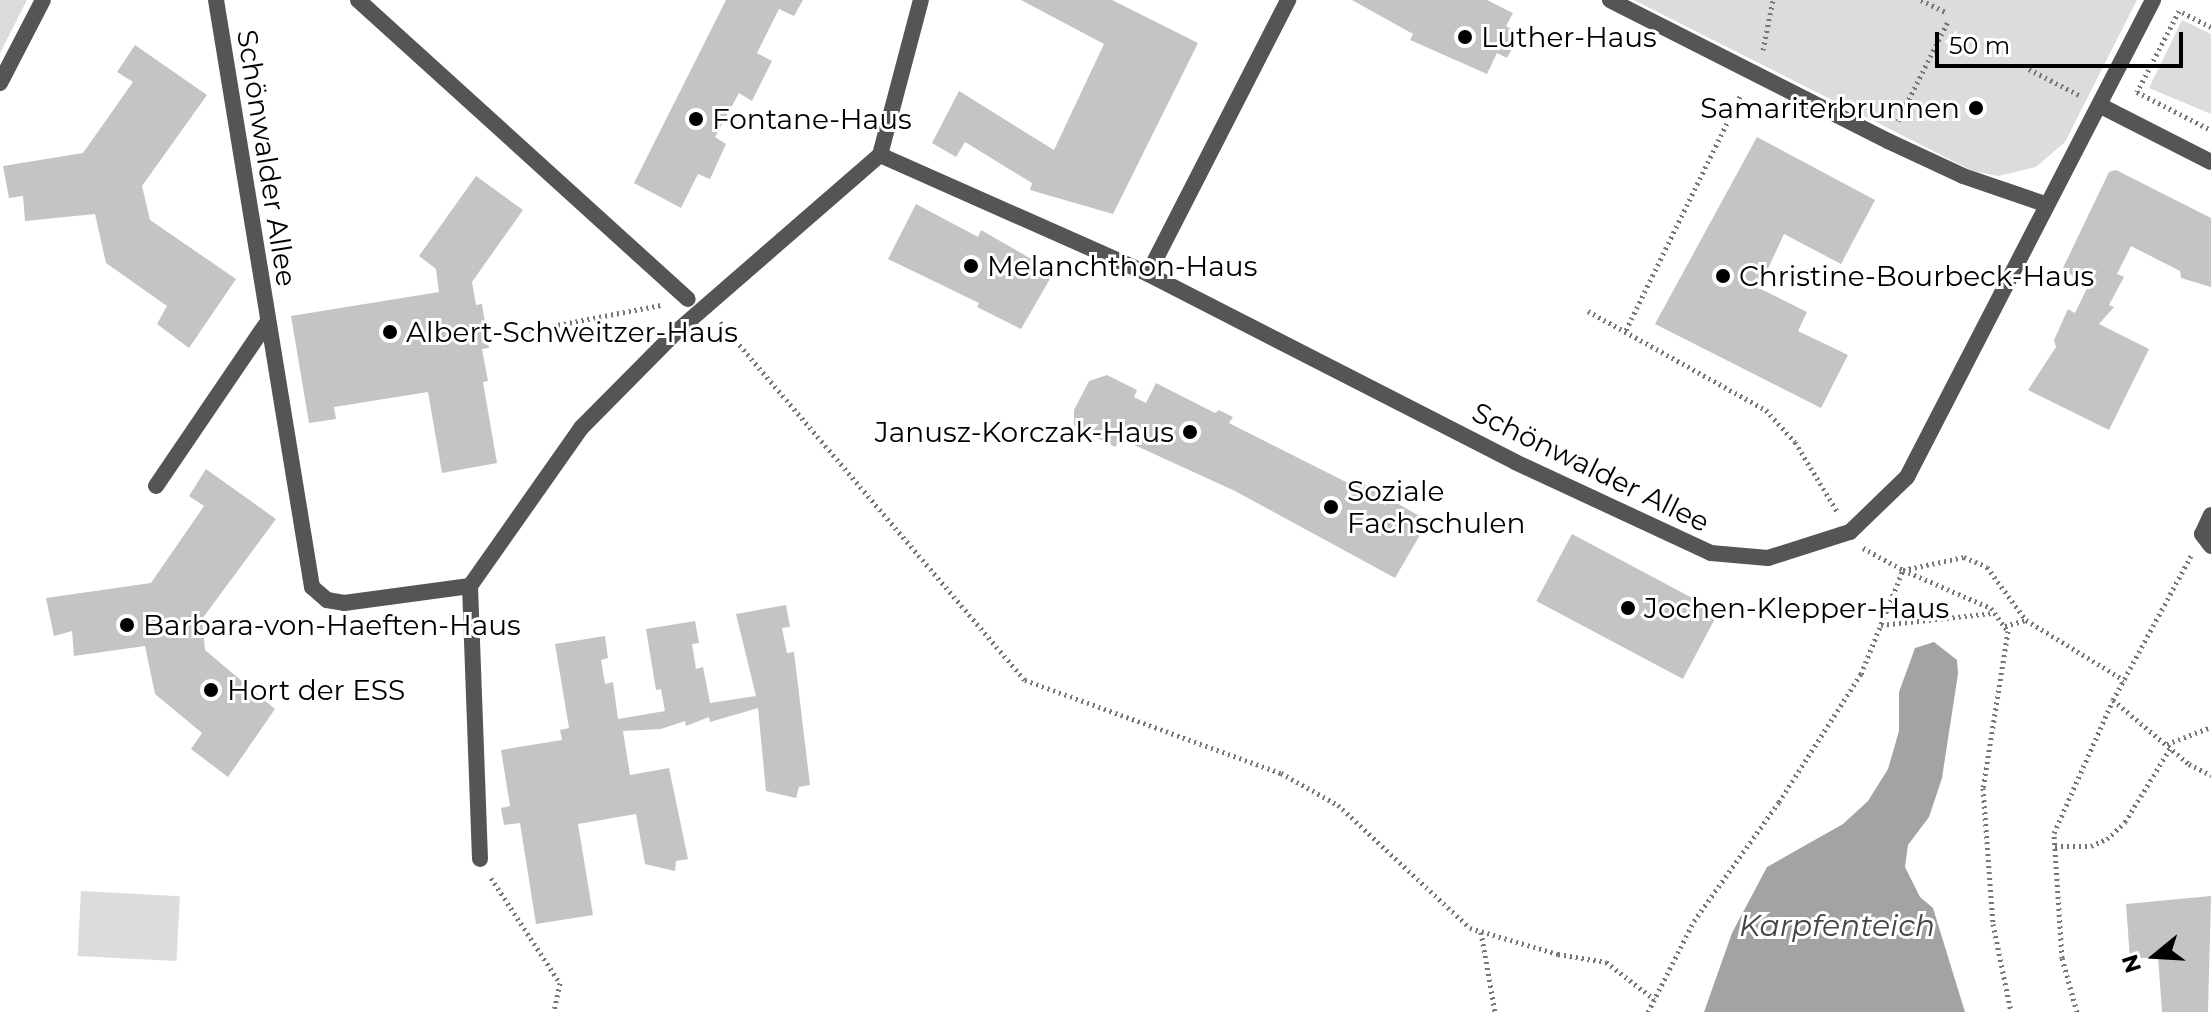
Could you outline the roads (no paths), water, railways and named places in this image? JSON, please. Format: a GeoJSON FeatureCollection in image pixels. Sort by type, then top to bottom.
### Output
{"type":"FeatureCollection","features":[{"type":"Feature","properties":{"kind":"street"},"geometry":{"type":"LineString","coordinates":[[0,83],[43,0]]}},
{"type":"Feature","properties":{"kind":"street","name":"Schönwalder Allee"},"geometry":{"type":"LineString","coordinates":[[216,0],[266,324],[312,587],[327,600],[344,603],[470,586]]}},
{"type":"Feature","properties":{"kind":"street"},"geometry":{"type":"LineString","coordinates":[[358,0],[688,299]]}},
{"type":"Feature","properties":{"kind":"street"},"geometry":{"type":"LineString","coordinates":[[480,859],[470,586],[581,428],[706,306],[880,155],[921,0]]}},
{"type":"Feature","properties":{"kind":"street"},"geometry":{"type":"LineString","coordinates":[[1148,274],[1288,0]]}},
{"type":"Feature","properties":{"kind":"street"},"geometry":{"type":"LineString","coordinates":[[1610,0],[1888,141],[1963,176],[2045,204]]}},
{"type":"Feature","properties":{"kind":"street","name":"Schönwalder Allee"},"geometry":{"type":"LineString","coordinates":[[880,155],[1148,274],[1515,462],[1711,553],[1768,558],[1850,532],[1907,477],[2045,204],[2101,106],[2153,0]]}},
{"type":"Feature","properties":{"kind":"street"},"geometry":{"type":"LineString","coordinates":[[2101,106],[2211,162]]}},
{"type":"Feature","properties":{"kind":"street","name":"Schönwalder Allee"},"geometry":{"type":"LineString","coordinates":[[156,486],[266,324]]}},
{"type":"Feature","properties":{"kind":"street"},"geometry":{"type":"LineString","coordinates":[[2207,540],[2211,515]]}},
{"type":"Feature","properties":{"kind":"water","name":"Karpfenteich"},"geometry":{"type":"Polygon","coordinates":[[[1934,642],[1957,660],[1958,674],[1942,778],[1929,817],[1908,845],[1905,867],[1920,897],[1933,908],[1965,1012],[1704,1012],[1732,933],[1767,867],[1843,824],[1868,801],[1888,769],[1899,731],[1899,692],[1915,648],[1934,642]]]}},
{"type":"Feature","properties":{"kind":"place","name":"Luther-Haus"},"geometry":{"type":"Point","coordinates":[1465,37]}},
{"type":"Feature","properties":{"kind":"place","name":"Samariterbrunnen"},"geometry":{"type":"Point","coordinates":[1976,108]}},
{"type":"Feature","properties":{"kind":"place","name":"Fontane-Haus"},"geometry":{"type":"Point","coordinates":[696,119]}},
{"type":"Feature","properties":{"kind":"place","name":"Melanchthon-Haus"},"geometry":{"type":"Point","coordinates":[971,266]}},
{"type":"Feature","properties":{"kind":"place","name":"Christine-Bourbeck-Haus"},"geometry":{"type":"Point","coordinates":[1723,276]}},
{"type":"Feature","properties":{"kind":"place","name":"Albert-Schweitzer-Haus"},"geometry":{"type":"Point","coordinates":[390,332]}},
{"type":"Feature","properties":{"kind":"place","name":"Janusz-Korczak-Haus"},"geometry":{"type":"Point","coordinates":[1190,432]}},
{"type":"Feature","properties":{"kind":"place","name":"Soziale Fachschulen"},"geometry":{"type":"Point","coordinates":[1331,507]}},
{"type":"Feature","properties":{"kind":"place","name":"Jochen-Klepper-Haus"},"geometry":{"type":"Point","coordinates":[1628,608]}},
{"type":"Feature","properties":{"kind":"place","name":"Barbara-von-Haeften-Haus"},"geometry":{"type":"Point","coordinates":[127,625]}},
{"type":"Feature","properties":{"kind":"place","name":"Hort der ESS"},"geometry":{"type":"Point","coordinates":[211,690]}}]}
